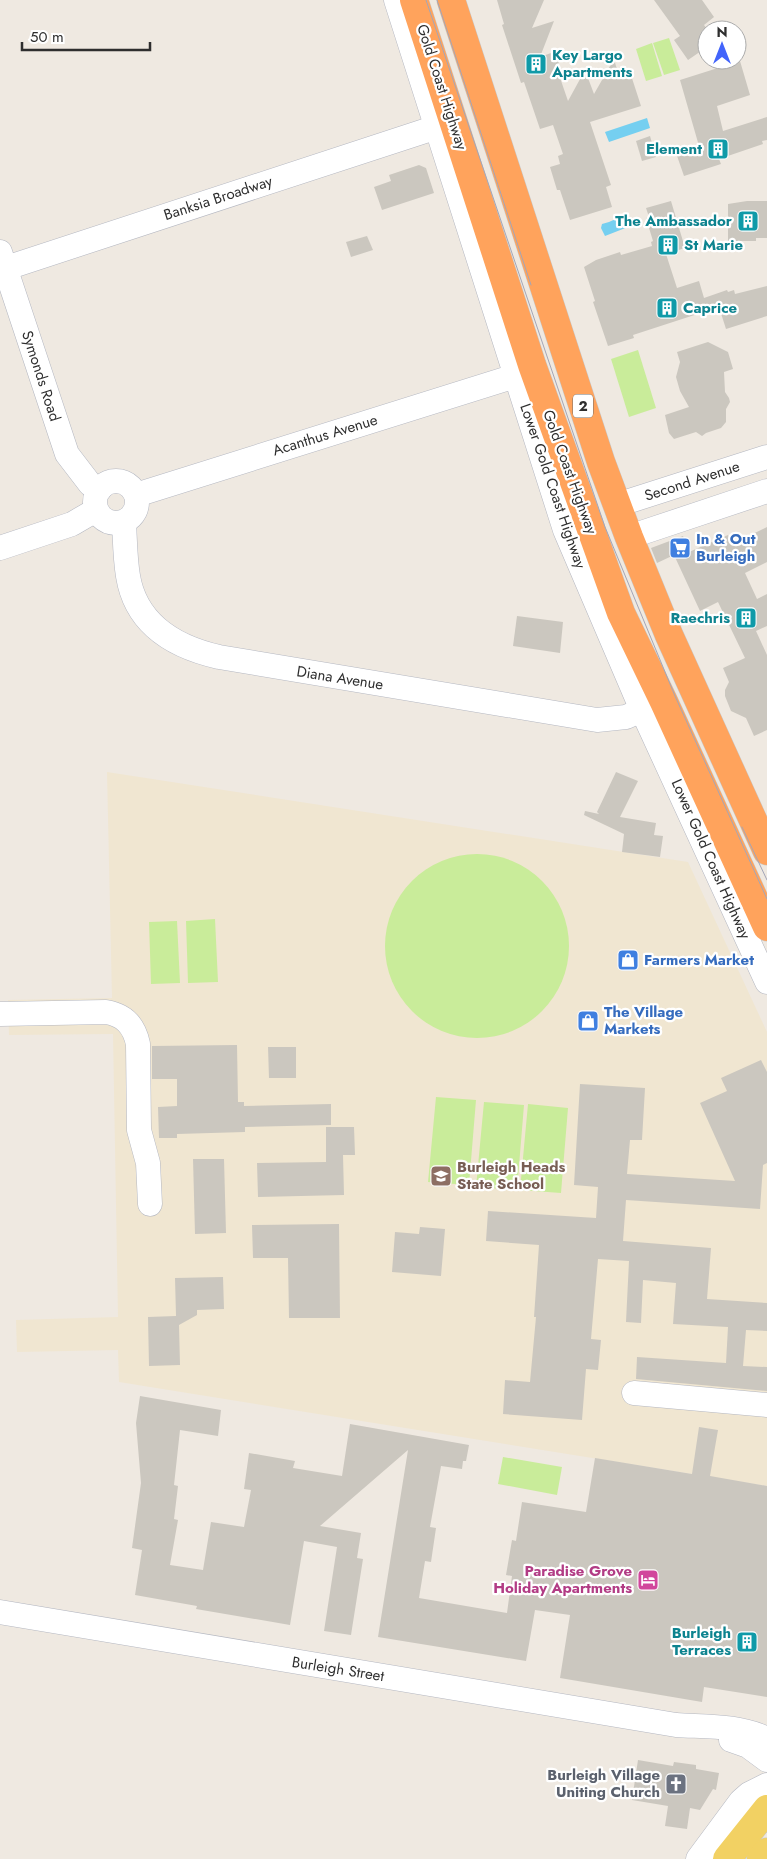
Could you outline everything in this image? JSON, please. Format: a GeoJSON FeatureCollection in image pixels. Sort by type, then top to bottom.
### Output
{"type":"FeatureCollection","features":[{"type":"Feature","properties":{"kind":"highway","name":"Gold Coast Highway"},"geometry":{"type":"LineString","coordinates":[[414,0],[532,365],[621,613],[660,693],[767,927]]}},
{"type":"Feature","properties":{"kind":"highway","name":"2"},"geometry":{"type":"LineString","coordinates":[[451,0],[601,462],[629,537],[673,644],[767,851]]}},
{"type":"Feature","properties":{"kind":"main road"},"geometry":{"type":"LineString","coordinates":[[727,1859],[767,1809]]}},
{"type":"Feature","properties":{"kind":"main road"},"geometry":{"type":"LineString","coordinates":[[761,1859],[767,1852]]}},
{"type":"Feature","properties":{"kind":"street","name":"Lower Gold Coast Highway"},"geometry":{"type":"LineString","coordinates":[[396,0],[565,530],[642,710],[767,982]]}},
{"type":"Feature","properties":{"kind":"street","name":"Banksia Broadway"},"geometry":{"type":"LineString","coordinates":[[2,263],[436,127]]}},
{"type":"Feature","properties":{"kind":"street","name":"Symonds Road"},"geometry":{"type":"LineString","coordinates":[[2,263],[67,454],[90,484],[98,499]]}},
{"type":"Feature","properties":{"kind":"street","name":"Acanthus Avenue"},"geometry":{"type":"LineString","coordinates":[[136,495],[515,376]]}},
{"type":"Feature","properties":{"kind":"street","name":"Second Avenue"},"geometry":{"type":"LineString","coordinates":[[617,505],[767,457]]}},
{"type":"Feature","properties":{"kind":"street"},"geometry":{"type":"LineString","coordinates":[[0,548],[72,524],[98,499],[105,484],[119,481],[132,488],[137,501],[134,514],[124,522],[117,524],[104,520],[98,499]]}},
{"type":"Feature","properties":{"kind":"street"},"geometry":{"type":"LineString","coordinates":[[629,537],[767,491]]}},
{"type":"Feature","properties":{"kind":"street"},"geometry":{"type":"LineString","coordinates":[[649,494],[661,526]]}},
{"type":"Feature","properties":{"kind":"street","name":"Diana Avenue"},"geometry":{"type":"LineString","coordinates":[[124,522],[128,577],[142,612],[162,634],[196,652],[597,720],[626,716],[642,710]]}},
{"type":"Feature","properties":{"kind":"street"},"geometry":{"type":"LineString","coordinates":[[0,1014],[106,1012],[116,1014],[132,1026],[136,1033],[138,1044],[139,1130],[148,1163],[150,1204]]}},
{"type":"Feature","properties":{"kind":"street"},"geometry":{"type":"LineString","coordinates":[[634,1393],[767,1405]]}},
{"type":"Feature","properties":{"kind":"street","name":"Burleigh Street"},"geometry":{"type":"LineString","coordinates":[[0,1612],[676,1725],[744,1744],[767,1760]]}},
{"type":"Feature","properties":{"kind":"street","name":"Burleigh Street"},"geometry":{"type":"LineString","coordinates":[[676,1725],[730,1728],[767,1739]]}},
{"type":"Feature","properties":{"kind":"street"},"geometry":{"type":"LineString","coordinates":[[730,1728],[767,1732]]}},
{"type":"Feature","properties":{"kind":"street"},"geometry":{"type":"LineString","coordinates":[[698,1859],[741,1801],[749,1794],[767,1785]]}},
{"type":"Feature","properties":{"kind":"shaded area","name":"Burleigh Heads State School"},"geometry":{"type":"Polygon","coordinates":[[[107,772],[688,862],[767,1032],[767,1486],[119,1382],[118,1350],[17,1352],[16,1320],[118,1317],[113,1034],[9,1035],[8,1000],[112,998],[107,772]]]}},
{"type":"Feature","properties":{"kind":"green space"},"geometry":{"type":"Polygon","coordinates":[[[669,38],[680,70],[664,75],[653,43],[669,38]]]}},
{"type":"Feature","properties":{"kind":"green space"},"geometry":{"type":"Polygon","coordinates":[[[652,43],[662,76],[646,81],[636,49],[652,43]]]}},
{"type":"Feature","properties":{"kind":"green space"},"geometry":{"type":"Polygon","coordinates":[[[638,350],[656,408],[629,417],[611,359],[638,350]]]}},
{"type":"Feature","properties":{"kind":"green space"},"geometry":{"type":"Polygon","coordinates":[[[468,854],[486,854],[512,861],[528,869],[542,881],[554,895],[562,911],[569,937],[569,955],[562,981],[554,997],[542,1011],[528,1023],[504,1034],[486,1038],[468,1038],[450,1034],[426,1023],[400,997],[389,973],[385,955],[385,937],[389,919],[400,895],[426,869],[450,858],[468,854]]]}},
{"type":"Feature","properties":{"kind":"green space"},"geometry":{"type":"Polygon","coordinates":[[[215,919],[218,982],[188,983],[186,921],[215,919]]]}},
{"type":"Feature","properties":{"kind":"green space"},"geometry":{"type":"Polygon","coordinates":[[[177,921],[180,983],[151,984],[149,922],[177,921]]]}},
{"type":"Feature","properties":{"kind":"green space"},"geometry":{"type":"Polygon","coordinates":[[[436,1097],[476,1100],[469,1185],[428,1182],[436,1097]]]}},
{"type":"Feature","properties":{"kind":"green space"},"geometry":{"type":"Polygon","coordinates":[[[484,1102],[524,1105],[517,1190],[476,1187],[484,1102]]]}},
{"type":"Feature","properties":{"kind":"green space"},"geometry":{"type":"Polygon","coordinates":[[[528,1104],[568,1108],[561,1193],[520,1190],[528,1104]]]}},
{"type":"Feature","properties":{"kind":"green space"},"geometry":{"type":"Polygon","coordinates":[[[503,1457],[562,1467],[557,1495],[498,1484],[503,1457]]]}},
{"type":"Feature","properties":{"kind":"water"},"geometry":{"type":"Polygon","coordinates":[[[647,118],[650,128],[609,142],[605,132],[647,118]]]}},
{"type":"Feature","properties":{"kind":"water"},"geometry":{"type":"Polygon","coordinates":[[[622,217],[628,227],[605,236],[601,228],[602,224],[622,217]]]}},
{"type":"Feature","properties":{"kind":"building","name":"Key Largo Apartments"},"geometry":{"type":"Polygon","coordinates":[[[497,0],[544,0],[532,28],[554,21],[540,57],[562,49],[557,69],[568,101],[585,70],[594,94],[614,59],[618,73],[629,69],[641,106],[590,122],[611,185],[606,187],[612,207],[570,220],[560,190],[557,190],[550,167],[560,164],[558,156],[563,154],[553,125],[540,129],[524,82],[521,83],[502,25],[504,24],[497,0]]]}},
{"type":"Feature","properties":{"kind":"building"},"geometry":{"type":"Polygon","coordinates":[[[654,0],[702,0],[714,17],[710,20],[697,20],[697,54],[688,60],[674,40],[680,36],[654,0]]]}},
{"type":"Feature","properties":{"kind":"building"},"geometry":{"type":"Polygon","coordinates":[[[712,70],[743,70],[750,95],[717,106],[723,131],[767,117],[767,140],[762,141],[763,144],[719,159],[721,164],[684,176],[676,153],[699,146],[680,80],[712,70]]]}},
{"type":"Feature","properties":{"kind":"building"},"geometry":{"type":"Polygon","coordinates":[[[650,136],[656,157],[642,161],[636,141],[650,136]]]}},
{"type":"Feature","properties":{"kind":"building"},"geometry":{"type":"Polygon","coordinates":[[[419,165],[426,168],[434,193],[382,210],[374,187],[391,181],[389,175],[419,165]]]}},
{"type":"Feature","properties":{"kind":"building"},"geometry":{"type":"Polygon","coordinates":[[[671,201],[685,248],[666,254],[677,288],[699,281],[704,298],[727,290],[728,292],[734,290],[735,294],[767,286],[767,316],[726,329],[719,307],[633,335],[634,338],[608,346],[593,302],[595,301],[584,267],[596,260],[620,252],[621,255],[652,246],[651,242],[653,241],[646,218],[649,217],[646,208],[671,201]]]}},
{"type":"Feature","properties":{"kind":"building","name":"The Ambassador"},"geometry":{"type":"Polygon","coordinates":[[[747,201],[767,201],[767,238],[756,238],[756,241],[728,241],[728,204],[747,201]]]}},
{"type":"Feature","properties":{"kind":"building"},"geometry":{"type":"Polygon","coordinates":[[[367,236],[373,250],[351,257],[346,242],[367,236]]]}},
{"type":"Feature","properties":{"kind":"building"},"geometry":{"type":"Polygon","coordinates":[[[708,342],[728,352],[733,369],[724,372],[725,392],[730,402],[726,409],[726,422],[721,428],[702,436],[696,432],[674,439],[669,433],[665,415],[689,407],[680,391],[676,377],[680,362],[677,352],[708,342]]]}},
{"type":"Feature","properties":{"kind":"building"},"geometry":{"type":"Polygon","coordinates":[[[767,527],[767,562],[745,573],[757,599],[767,594],[767,626],[756,631],[767,655],[767,730],[754,736],[746,718],[731,711],[725,696],[725,690],[729,682],[723,668],[745,658],[718,602],[700,611],[674,555],[657,563],[651,548],[683,536],[689,552],[728,535],[732,544],[767,527]]]}},
{"type":"Feature","properties":{"kind":"building"},"geometry":{"type":"Polygon","coordinates":[[[517,616],[563,622],[560,653],[513,646],[517,616]]]}},
{"type":"Feature","properties":{"kind":"building"},"geometry":{"type":"Polygon","coordinates":[[[616,772],[638,781],[620,817],[656,823],[654,835],[663,836],[660,857],[622,852],[624,834],[584,815],[585,811],[599,814],[597,812],[616,772]]]}},
{"type":"Feature","properties":{"kind":"building"},"geometry":{"type":"Polygon","coordinates":[[[237,1045],[238,1102],[244,1102],[244,1106],[331,1104],[331,1125],[245,1127],[245,1132],[177,1134],[177,1138],[159,1138],[158,1107],[177,1106],[177,1079],[152,1079],[152,1046],[237,1045]]]}},
{"type":"Feature","properties":{"kind":"building"},"geometry":{"type":"Polygon","coordinates":[[[268,1047],[296,1047],[296,1078],[269,1078],[268,1047]]]}},
{"type":"Feature","properties":{"kind":"building"},"geometry":{"type":"Polygon","coordinates":[[[761,1060],[767,1072],[767,1163],[763,1165],[760,1209],[626,1200],[623,1241],[711,1248],[707,1299],[767,1303],[767,1331],[746,1330],[743,1366],[767,1367],[767,1391],[636,1379],[637,1357],[726,1363],[728,1327],[673,1324],[676,1283],[643,1280],[641,1323],[626,1322],[629,1261],[598,1259],[591,1339],[601,1340],[598,1370],[586,1369],[582,1420],[503,1414],[505,1380],[530,1382],[536,1317],[534,1317],[539,1245],[486,1241],[488,1211],[596,1218],[598,1187],[574,1185],[580,1084],[645,1088],[642,1140],[630,1140],[627,1174],[735,1181],[700,1103],[727,1091],[721,1078],[761,1060]]]}},
{"type":"Feature","properties":{"kind":"building"},"geometry":{"type":"Polygon","coordinates":[[[326,1127],[354,1127],[355,1155],[343,1155],[344,1195],[258,1197],[257,1163],[326,1162],[326,1127]]]}},
{"type":"Feature","properties":{"kind":"building"},"geometry":{"type":"Polygon","coordinates":[[[193,1159],[224,1159],[226,1233],[195,1234],[193,1159]]]}},
{"type":"Feature","properties":{"kind":"building"},"geometry":{"type":"Polygon","coordinates":[[[339,1224],[340,1318],[289,1318],[288,1258],[253,1258],[252,1225],[339,1224]]]}},
{"type":"Feature","properties":{"kind":"building"},"geometry":{"type":"Polygon","coordinates":[[[420,1227],[445,1229],[441,1276],[392,1272],[395,1232],[419,1234],[420,1227]]]}},
{"type":"Feature","properties":{"kind":"building"},"geometry":{"type":"Polygon","coordinates":[[[223,1277],[224,1309],[197,1310],[197,1315],[179,1325],[180,1365],[149,1366],[148,1317],[176,1316],[175,1278],[223,1277]]]}},
{"type":"Feature","properties":{"kind":"building"},"geometry":{"type":"Polygon","coordinates":[[[140,1396],[221,1410],[218,1436],[180,1430],[174,1485],[178,1486],[174,1519],[178,1520],[170,1565],[203,1570],[211,1522],[244,1527],[251,1490],[244,1489],[249,1453],[295,1461],[293,1468],[342,1476],[350,1424],[469,1445],[466,1461],[463,1461],[462,1469],[441,1466],[430,1527],[436,1528],[431,1562],[425,1561],[419,1598],[507,1613],[512,1576],[506,1575],[512,1540],[516,1541],[522,1502],[586,1512],[595,1458],[692,1474],[699,1427],[718,1430],[710,1476],[767,1486],[767,1697],[704,1687],[702,1702],[560,1678],[570,1615],[535,1610],[526,1661],[378,1637],[408,1450],[320,1526],[361,1533],[357,1558],[363,1559],[351,1635],[324,1631],[337,1547],[304,1541],[290,1625],[196,1609],[197,1606],[135,1595],[142,1550],[132,1548],[141,1483],[136,1423],[140,1396]]]}},
{"type":"Feature","properties":{"kind":"building"},"geometry":{"type":"Polygon","coordinates":[[[638,1760],[673,1766],[674,1762],[696,1765],[696,1769],[719,1773],[716,1790],[713,1789],[700,1810],[690,1808],[687,1829],[665,1826],[668,1806],[632,1800],[638,1760]]]}},
{"type":"Feature","properties":{"kind":"tram line"},"geometry":{"type":"LineString","coordinates":[[426,0],[605,527],[675,696],[767,899]]}},
{"type":"Feature","properties":{"kind":"tram line"},"geometry":{"type":"LineString","coordinates":[[437,0],[531,285]]}},
{"type":"Feature","properties":{"kind":"tram line"},"geometry":{"type":"LineString","coordinates":[[742,827],[767,880]]}},
{"type":"Feature","properties":{"kind":"place","name":"Key Largo Apartments"},"geometry":{"type":"Point","coordinates":[536,64]}},
{"type":"Feature","properties":{"kind":"place","name":"Element"},"geometry":{"type":"Point","coordinates":[718,149]}},
{"type":"Feature","properties":{"kind":"place","name":"The Ambassador"},"geometry":{"type":"Point","coordinates":[748,221]}},
{"type":"Feature","properties":{"kind":"place","name":"St Marie"},"geometry":{"type":"Point","coordinates":[668,245]}},
{"type":"Feature","properties":{"kind":"place","name":"Caprice"},"geometry":{"type":"Point","coordinates":[667,308]}},
{"type":"Feature","properties":{"kind":"place","name":"In & Out Burleigh"},"geometry":{"type":"Point","coordinates":[680,548]}},
{"type":"Feature","properties":{"kind":"place","name":"Raechris"},"geometry":{"type":"Point","coordinates":[746,618]}},
{"type":"Feature","properties":{"kind":"place","name":"Farmers Market"},"geometry":{"type":"Point","coordinates":[628,960]}},
{"type":"Feature","properties":{"kind":"place","name":"The Village Markets"},"geometry":{"type":"Point","coordinates":[588,1021]}},
{"type":"Feature","properties":{"kind":"place","name":"Burleigh Heads State School"},"geometry":{"type":"Point","coordinates":[441,1176]}},
{"type":"Feature","properties":{"kind":"place","name":"Paradise Grove Holiday Apartments"},"geometry":{"type":"Point","coordinates":[648,1580]}},
{"type":"Feature","properties":{"kind":"place","name":"Burleigh Terraces"},"geometry":{"type":"Point","coordinates":[747,1642]}},
{"type":"Feature","properties":{"kind":"place","name":"Burleigh Village Uniting Church"},"geometry":{"type":"Point","coordinates":[676,1784]}}]}
